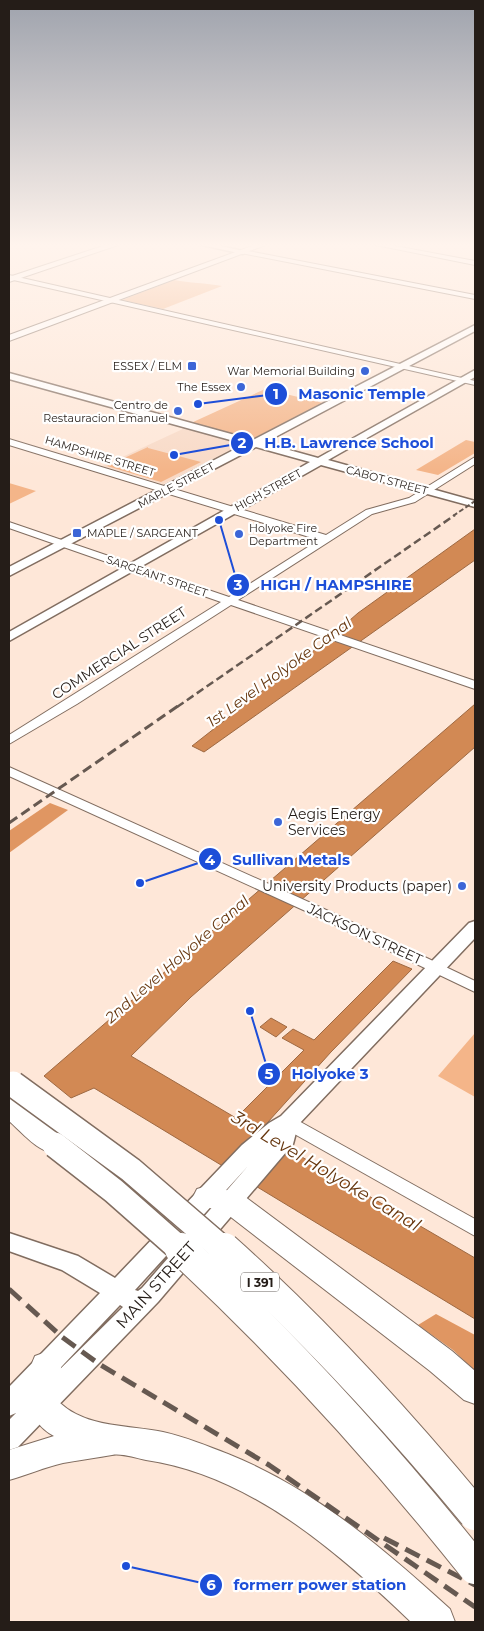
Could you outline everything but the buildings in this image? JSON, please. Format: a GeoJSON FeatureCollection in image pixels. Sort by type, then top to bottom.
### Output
{"type":"FeatureCollection","features":[{"type":"Feature","properties":{"kind":"highway"},"geometry":{"type":"LineString","coordinates":[[10,1088],[55,1144]]}},
{"type":"Feature","properties":{"kind":"highway","name":"I 391"},"geometry":{"type":"LineString","coordinates":[[10,1088],[146,1182],[248,1271],[356,1378],[475,1514]]}},
{"type":"Feature","properties":{"kind":"highway"},"geometry":{"type":"LineString","coordinates":[[9,1113],[55,1144]]}},
{"type":"Feature","properties":{"kind":"highway","name":"I 391"},"geometry":{"type":"LineString","coordinates":[[55,1144],[152,1222],[262,1324],[365,1433],[475,1568]]}},
{"type":"Feature","properties":{"kind":"highway"},"geometry":{"type":"LineString","coordinates":[[227,1190],[475,1390]]}},
{"type":"Feature","properties":{"kind":"highway"},"geometry":{"type":"LineString","coordinates":[[46,1366],[44,1403],[48,1414],[66,1427],[125,1442],[183,1453],[226,1469],[262,1486],[292,1503],[380,1569],[437,1622]]}},
{"type":"Feature","properties":{"kind":"highway"},"geometry":{"type":"LineString","coordinates":[[9,1465],[63,1448],[98,1442],[125,1442]]}},
{"type":"Feature","properties":{"kind":"main road"},"geometry":{"type":"LineString","coordinates":[[9,338],[60,319]]}},
{"type":"Feature","properties":{"kind":"main road","name":"MAPLE STREET"},"geometry":{"type":"LineString","coordinates":[[9,572],[475,328]]}},
{"type":"Feature","properties":{"kind":"main road","name":"HIGH STREET"},"geometry":{"type":"LineString","coordinates":[[9,637],[475,373]]}},
{"type":"Feature","properties":{"kind":"main road","name":"CABOT STREET"},"geometry":{"type":"LineString","coordinates":[[9,376],[475,504]]}},
{"type":"Feature","properties":{"kind":"main road","name":"MAIN STREET"},"geometry":{"type":"LineString","coordinates":[[9,1438],[140,1305],[227,1190],[281,1130],[475,927]]}},
{"type":"Feature","properties":{"kind":"main road","name":"MAIN STREET"},"geometry":{"type":"LineString","coordinates":[[9,1404],[118,1291],[227,1190]]}},
{"type":"Feature","properties":{"kind":"main road"},"geometry":{"type":"LineString","coordinates":[[9,1242],[70,1263],[140,1305]]}},
{"type":"Feature","properties":{"kind":"street"},"geometry":{"type":"LineString","coordinates":[[195,319],[475,383]]}},
{"type":"Feature","properties":{"kind":"street","name":"HAMPSHIRE STREET"},"geometry":{"type":"LineString","coordinates":[[9,442],[327,539]]}},
{"type":"Feature","properties":{"kind":"street","name":"COMMERCIAL STREET"},"geometry":{"type":"LineString","coordinates":[[9,740],[369,512],[412,500],[475,460]]}},
{"type":"Feature","properties":{"kind":"street","name":"SARGEANT STREET"},"geometry":{"type":"LineString","coordinates":[[9,525],[475,685]]}},
{"type":"Feature","properties":{"kind":"street","name":"JACKSON STREET"},"geometry":{"type":"LineString","coordinates":[[9,771],[304,905],[475,987]]}},
{"type":"Feature","properties":{"kind":"street"},"geometry":{"type":"LineString","coordinates":[[281,1130],[475,1228]]}},
{"type":"Feature","properties":{"kind":"shaded area"},"geometry":{"type":"Polygon","coordinates":[[[265,389],[323,403],[252,439],[191,423],[265,389]]]}},
{"type":"Feature","properties":{"kind":"shaded area"},"geometry":{"type":"Polygon","coordinates":[[[185,428],[242,444],[163,484],[103,466],[185,428]]]}},
{"type":"Feature","properties":{"kind":"shaded area"},"geometry":{"type":"Polygon","coordinates":[[[466,440],[475,442],[475,453],[438,475],[416,470],[466,440]]]}},
{"type":"Feature","properties":{"kind":"shaded area"},"geometry":{"type":"Polygon","coordinates":[[[148,447],[201,462],[161,482],[107,466],[148,447]]]}},
{"type":"Feature","properties":{"kind":"shaded area"},"geometry":{"type":"Polygon","coordinates":[[[9,483],[36,491],[9,504],[9,483]]]}},
{"type":"Feature","properties":{"kind":"shaded area"},"geometry":{"type":"Polygon","coordinates":[[[475,529],[475,560],[204,752],[192,746],[326,641],[358,613],[475,529]]]}},
{"type":"Feature","properties":{"kind":"shaded area"},"geometry":{"type":"Polygon","coordinates":[[[475,704],[475,747],[191,997],[131,1056],[236,1118],[304,1050],[282,1038],[293,1029],[314,1040],[393,961],[412,969],[331,1052],[259,1132],[475,1258],[475,1319],[94,1088],[71,1098],[44,1076],[475,704]]]}},
{"type":"Feature","properties":{"kind":"shaded area"},"geometry":{"type":"Polygon","coordinates":[[[50,803],[68,810],[9,853],[9,831],[50,803]]]}},
{"type":"Feature","properties":{"kind":"shaded area"},"geometry":{"type":"Polygon","coordinates":[[[271,1018],[287,1027],[276,1037],[260,1027],[271,1018]]]}},
{"type":"Feature","properties":{"kind":"shaded area"},"geometry":{"type":"Polygon","coordinates":[[[475,1033],[475,1097],[438,1076],[475,1033]]]}},
{"type":"Feature","properties":{"kind":"shaded area"},"geometry":{"type":"Polygon","coordinates":[[[436,1314],[475,1335],[475,1371],[453,1350],[418,1325],[436,1314]]]}},
{"type":"Feature","properties":{"kind":"railway"},"geometry":{"type":"LineString","coordinates":[[453,516],[475,501]]}},
{"type":"Feature","properties":{"kind":"railway"},"geometry":{"type":"LineString","coordinates":[[177,707],[455,515]]}},
{"type":"Feature","properties":{"kind":"railway"},"geometry":{"type":"LineString","coordinates":[[9,823],[178,706]]}},
{"type":"Feature","properties":{"kind":"railway"},"geometry":{"type":"LineString","coordinates":[[9,1289],[62,1337],[99,1364],[269,1465],[475,1607]]}},
{"type":"Feature","properties":{"kind":"railway"},"geometry":{"type":"LineString","coordinates":[[384,1538],[475,1585]]}},
{"type":"Feature","properties":{"kind":"place","name":"ESSEX / ELM"},"geometry":{"type":"Point","coordinates":[192,366]}},
{"type":"Feature","properties":{"kind":"place","name":"War Memorial Building"},"geometry":{"type":"Point","coordinates":[365,371]}},
{"type":"Feature","properties":{"kind":"place","name":"The Essex"},"geometry":{"type":"Point","coordinates":[241,387]}},
{"type":"Feature","properties":{"kind":"place","name":"Masonic Temple"},"geometry":{"type":"Point","coordinates":[198,404]}},
{"type":"Feature","properties":{"kind":"place","name":"Centro de Restauracion Emanuel"},"geometry":{"type":"Point","coordinates":[178,411]}},
{"type":"Feature","properties":{"kind":"place","name":"H.B. Lawrence School"},"geometry":{"type":"Point","coordinates":[174,455]}},
{"type":"Feature","properties":{"kind":"place","name":"HIGH / HAMPSHIRE"},"geometry":{"type":"Point","coordinates":[219,520]}},
{"type":"Feature","properties":{"kind":"place","name":"MAPLE / SARGEANT"},"geometry":{"type":"Point","coordinates":[77,533]}},
{"type":"Feature","properties":{"kind":"place","name":"Holyoke Fire Department"},"geometry":{"type":"Point","coordinates":[239,534]}},
{"type":"Feature","properties":{"kind":"place","name":"Aegis Energy Services"},"geometry":{"type":"Point","coordinates":[278,822]}},
{"type":"Feature","properties":{"kind":"place","name":"Sullivan Metals"},"geometry":{"type":"Point","coordinates":[140,883]}},
{"type":"Feature","properties":{"kind":"place","name":"University Products (paper)"},"geometry":{"type":"Point","coordinates":[462,886]}},
{"type":"Feature","properties":{"kind":"place","name":"Holyoke 3"},"geometry":{"type":"Point","coordinates":[250,1011]}},
{"type":"Feature","properties":{"kind":"place","name":"formerr power station"},"geometry":{"type":"Point","coordinates":[126,1566]}},
{"type":"Feature","properties":{"kind":"water label","name":"1st Level Holyoke Canal"},"geometry":{"type":"Point","coordinates":[279,672]}},
{"type":"Feature","properties":{"kind":"water label","name":"2nd Level Holyoke Canal"},"geometry":{"type":"Point","coordinates":[177,959]}},
{"type":"Feature","properties":{"kind":"water label","name":"3rd Level Holyoke Canal"},"geometry":{"type":"Point","coordinates":[326,1171]}}]}
